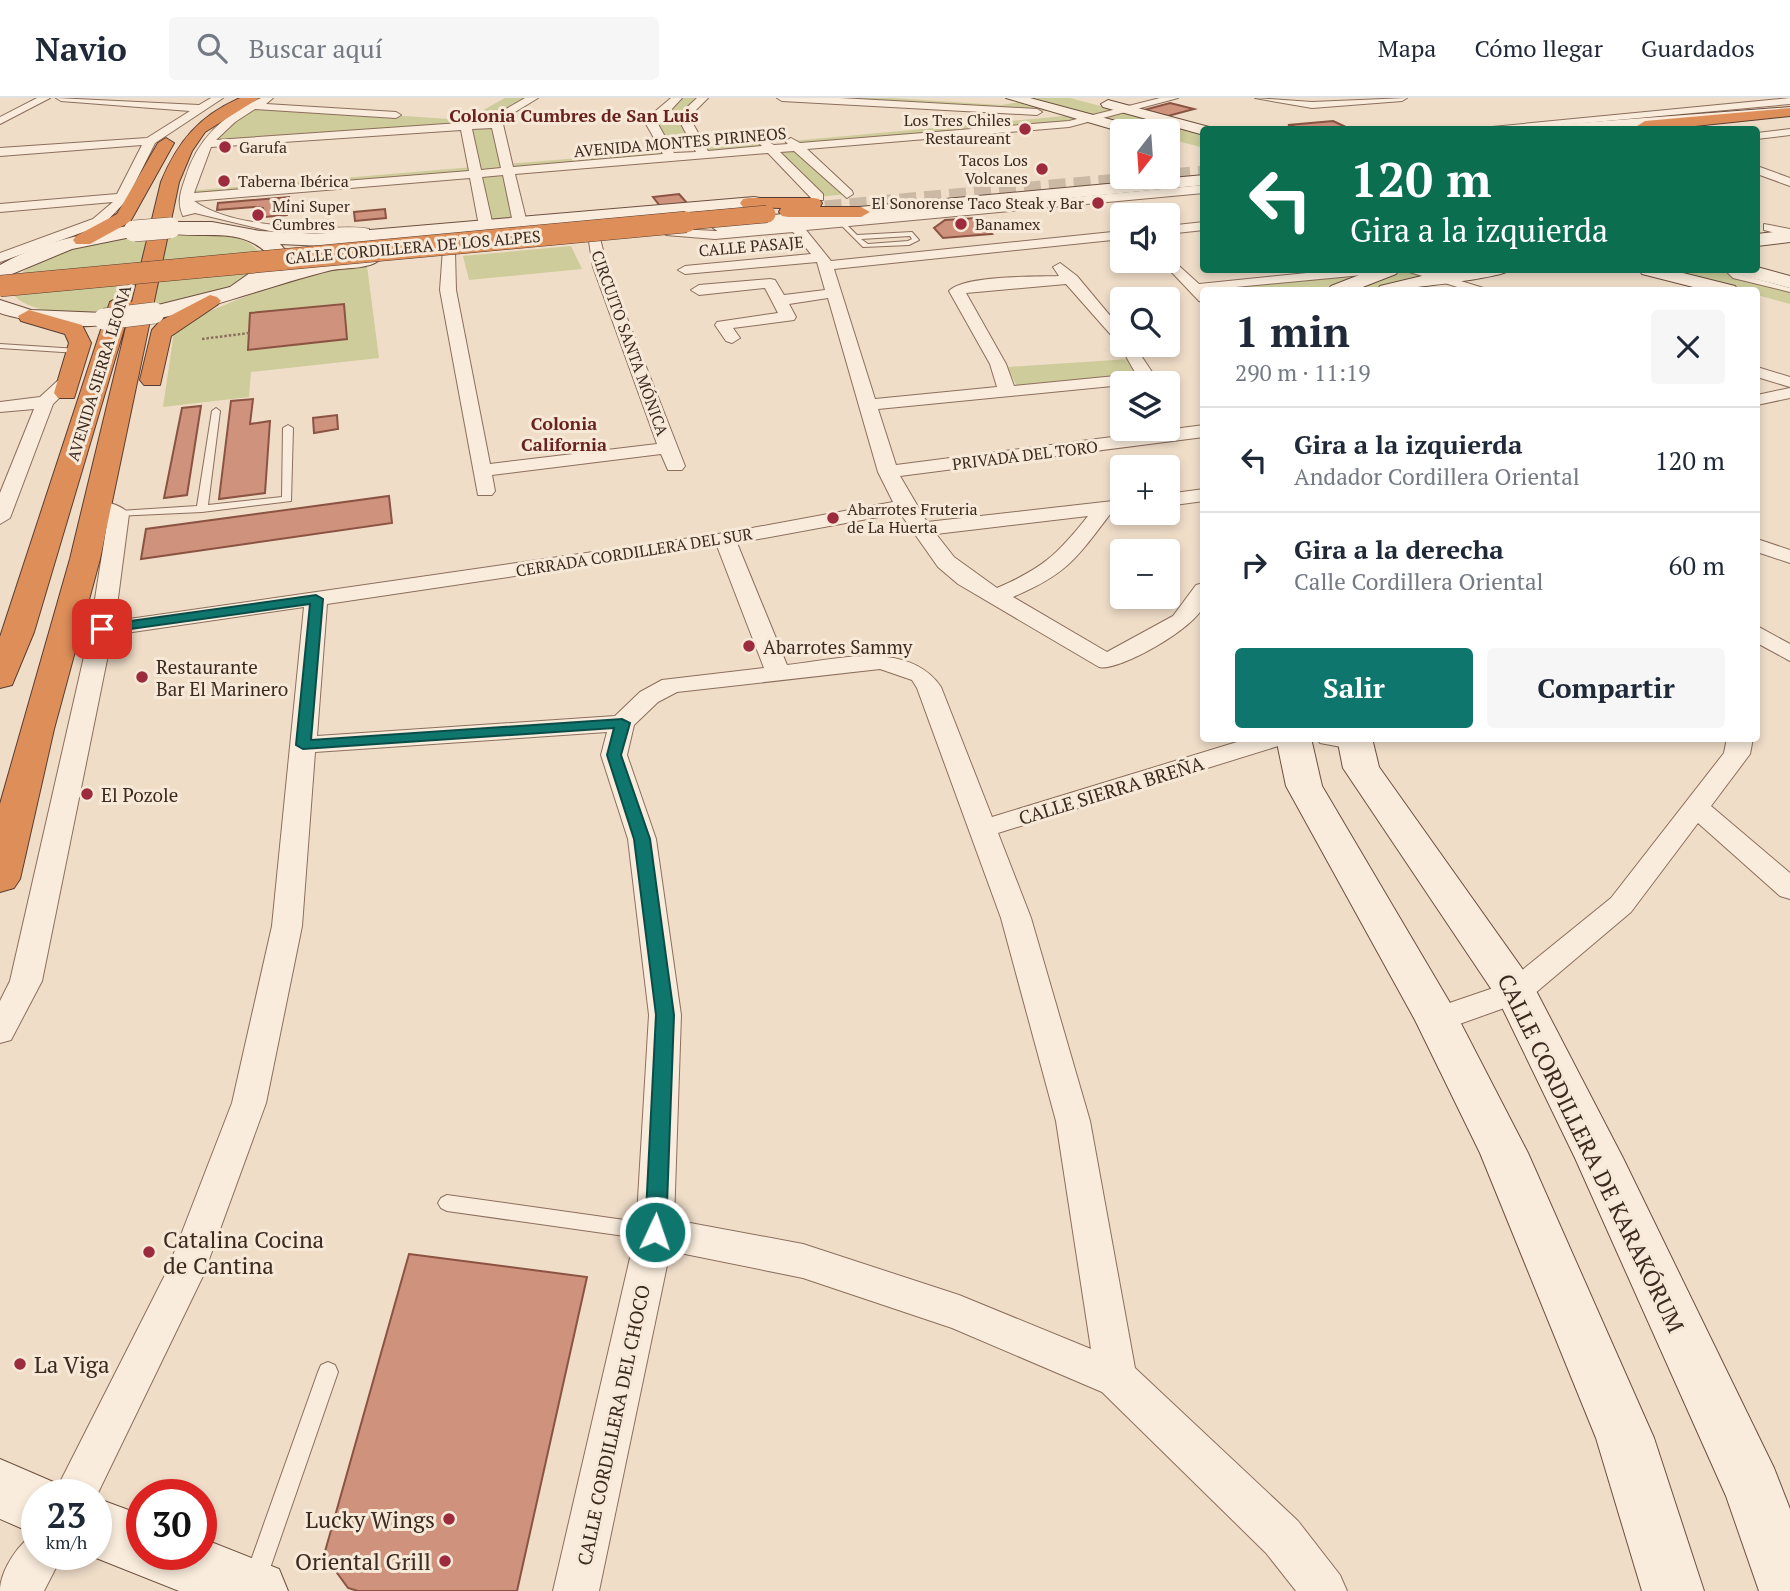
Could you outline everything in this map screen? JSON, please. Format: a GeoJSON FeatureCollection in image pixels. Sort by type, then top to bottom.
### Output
{"type":"FeatureCollection","features":[{"type":"Feature","properties":{"kind":"highway","name":"AVENIDA SIERRA LEONA"},"geometry":{"type":"LineString","coordinates":[[0,879],[37,729],[65,635],[108,510],[106,470],[170,181],[182,149],[198,144],[200,127],[244,100]]}},
{"type":"Feature","properties":{"kind":"highway","name":"AVENIDA SIERRA LEONA"},"geometry":{"type":"LineString","coordinates":[[0,678],[18,632],[170,150],[188,128],[219,107],[244,100]]}},
{"type":"Feature","properties":{"kind":"highway"},"geometry":{"type":"LineString","coordinates":[[83,240],[124,218],[131,192],[150,150],[211,107],[244,100]]}},
{"type":"Feature","properties":{"kind":"highway"},"geometry":{"type":"LineString","coordinates":[[1648,119],[1790,111]]}},
{"type":"Feature","properties":{"kind":"highway"},"geometry":{"type":"LineString","coordinates":[[1687,123],[1738,126]]}},
{"type":"Feature","properties":{"kind":"highway"},"geometry":{"type":"LineString","coordinates":[[1760,127],[1789,129]]}},
{"type":"Feature","properties":{"kind":"highway"},"geometry":{"type":"LineString","coordinates":[[788,212],[856,200]]}},
{"type":"Feature","properties":{"kind":"highway","name":"CALLE CORDILLERA DE LOS ALPES"},"geometry":{"type":"LineString","coordinates":[[0,276],[821,203]]}},
{"type":"Feature","properties":{"kind":"highway","name":"CALLE CORDILLERA DE LOS ALPES"},"geometry":{"type":"LineString","coordinates":[[0,286],[759,208],[788,212],[821,203]]}},
{"type":"Feature","properties":{"kind":"highway"},"geometry":{"type":"LineString","coordinates":[[146,406],[160,335],[174,321],[210,301]]}},
{"type":"Feature","properties":{"kind":"highway"},"geometry":{"type":"LineString","coordinates":[[9,311],[74,330],[80,342],[71,378],[11,523]]}},
{"type":"Feature","properties":{"kind":"highway"},"geometry":{"type":"LineString","coordinates":[[106,470],[138,444]]}},
{"type":"Feature","properties":{"kind":"highway"},"geometry":{"type":"LineString","coordinates":[[2,592],[18,632]]}},
{"type":"Feature","properties":{"kind":"highway"},"geometry":{"type":"LineString","coordinates":[[0,766],[15,746],[37,729]]}},
{"type":"Feature","properties":{"kind":"main road"},"geometry":{"type":"LineString","coordinates":[[1026,99],[1110,124]]}},
{"type":"Feature","properties":{"kind":"main road"},"geometry":{"type":"LineString","coordinates":[[1093,100],[1200,129]]}},
{"type":"Feature","properties":{"kind":"main road"},"geometry":{"type":"LineString","coordinates":[[1577,126],[1621,119],[1687,123],[1790,111]]}},
{"type":"Feature","properties":{"kind":"main road"},"geometry":{"type":"LineString","coordinates":[[1760,130],[1789,129]]}},
{"type":"Feature","properties":{"kind":"main road","name":"CALLE CORDILLERA DE LOS ALPES"},"geometry":{"type":"LineString","coordinates":[[821,203],[1200,180]]}},
{"type":"Feature","properties":{"kind":"main road","name":"CALLE CORDILLERA DE LOS ALPES"},"geometry":{"type":"LineString","coordinates":[[9,311],[104,319],[154,313],[210,301],[253,284],[338,262],[666,231],[856,200]]}},
{"type":"Feature","properties":{"kind":"main road","name":"CALLE CORDILLERA DE LOS ALPES"},"geometry":{"type":"LineString","coordinates":[[0,276],[6,262],[83,240],[134,231],[205,228],[258,237],[323,240],[520,223],[759,208]]}},
{"type":"Feature","properties":{"kind":"main road"},"geometry":{"type":"LineString","coordinates":[[1761,232],[1790,225]]}},
{"type":"Feature","properties":{"kind":"main road"},"geometry":{"type":"LineString","coordinates":[[1761,232],[1790,235]]}},
{"type":"Feature","properties":{"kind":"main road"},"geometry":{"type":"LineString","coordinates":[[253,284],[277,262],[278,253],[271,244],[258,237]]}},
{"type":"Feature","properties":{"kind":"main road"},"geometry":{"type":"LineString","coordinates":[[323,240],[313,246],[308,254],[338,262]]}},
{"type":"Feature","properties":{"kind":"main road"},"geometry":{"type":"LineString","coordinates":[[1346,287],[1381,273]]}},
{"type":"Feature","properties":{"kind":"main road"},"geometry":{"type":"LineString","coordinates":[[1398,287],[1434,277],[1472,273]]}},
{"type":"Feature","properties":{"kind":"main road"},"geometry":{"type":"LineString","coordinates":[[1661,273],[1716,287]]}},
{"type":"Feature","properties":{"kind":"main road"},"geometry":{"type":"LineString","coordinates":[[1756,273],[1790,282]]}},
{"type":"Feature","properties":{"kind":"main road"},"geometry":{"type":"LineString","coordinates":[[1760,299],[1790,307]]}},
{"type":"Feature","properties":{"kind":"main road"},"geometry":{"type":"LineString","coordinates":[[1294,742],[1304,786],[1437,1020],[1504,1153],[1625,1438],[1673,1591]]}},
{"type":"Feature","properties":{"kind":"main road","name":"CALLE CORDILLERA DE KARAKÓRUM"},"geometry":{"type":"LineString","coordinates":[[1347,742],[1361,768],[1516,992],[1599,1158],[1753,1489],[1790,1591]]}},
{"type":"Feature","properties":{"kind":"main road"},"geometry":{"type":"LineString","coordinates":[[0,1489],[21,1498]]}},
{"type":"Feature","properties":{"kind":"main road"},"geometry":{"type":"LineString","coordinates":[[204,1570],[255,1590]]}},
{"type":"Feature","properties":{"kind":"street"},"geometry":{"type":"LineString","coordinates":[[0,121],[46,98]]}},
{"type":"Feature","properties":{"kind":"street"},"geometry":{"type":"LineString","coordinates":[[61,98],[209,102]]}},
{"type":"Feature","properties":{"kind":"street"},"geometry":{"type":"LineString","coordinates":[[161,98],[209,102]]}},
{"type":"Feature","properties":{"kind":"street","name":"AVENIDA SIERRA LEONA"},"geometry":{"type":"LineString","coordinates":[[244,100],[270,98]]}},
{"type":"Feature","properties":{"kind":"street"},"geometry":{"type":"LineString","coordinates":[[205,228],[188,216],[186,197],[198,144],[495,121],[533,98]]}},
{"type":"Feature","properties":{"kind":"street"},"geometry":{"type":"LineString","coordinates":[[669,155],[652,124],[656,116],[677,98]]}},
{"type":"Feature","properties":{"kind":"street"},"geometry":{"type":"LineString","coordinates":[[702,152],[685,120],[686,114],[703,98]]}},
{"type":"Feature","properties":{"kind":"street"},"geometry":{"type":"LineString","coordinates":[[782,98],[1076,115]]}},
{"type":"Feature","properties":{"kind":"street"},"geometry":{"type":"LineString","coordinates":[[891,98],[1001,104],[1026,99]]}},
{"type":"Feature","properties":{"kind":"street","name":"AVENIDA MONTES PIRINEOS"},"geometry":{"type":"LineString","coordinates":[[1120,107],[1143,98]]}},
{"type":"Feature","properties":{"kind":"street","name":"AVENIDA MONTES PIRINEOS"},"geometry":{"type":"LineString","coordinates":[[186,197],[768,146],[1069,124],[1076,115],[1173,98]]}},
{"type":"Feature","properties":{"kind":"street"},"geometry":{"type":"LineString","coordinates":[[1260,98],[1312,106],[1402,98]]}},
{"type":"Feature","properties":{"kind":"street"},"geometry":{"type":"LineString","coordinates":[[244,100],[466,122],[485,109]]}},
{"type":"Feature","properties":{"kind":"street"},"geometry":{"type":"LineString","coordinates":[[1620,102],[1648,119],[1790,100]]}},
{"type":"Feature","properties":{"kind":"street"},"geometry":{"type":"LineString","coordinates":[[0,160],[150,150],[209,102]]}},
{"type":"Feature","properties":{"kind":"street"},"geometry":{"type":"LineString","coordinates":[[1604,107],[1621,119]]}},
{"type":"Feature","properties":{"kind":"street"},"geometry":{"type":"LineString","coordinates":[[1522,126],[1621,119],[1687,123]]}},
{"type":"Feature","properties":{"kind":"street"},"geometry":{"type":"LineString","coordinates":[[495,121],[520,223]]}},
{"type":"Feature","properties":{"kind":"street"},"geometry":{"type":"LineString","coordinates":[[466,122],[486,226]]}},
{"type":"Feature","properties":{"kind":"street"},"geometry":{"type":"LineString","coordinates":[[1760,135],[1789,129]]}},
{"type":"Feature","properties":{"kind":"street"},"geometry":{"type":"LineString","coordinates":[[795,144],[856,200]]}},
{"type":"Feature","properties":{"kind":"street"},"geometry":{"type":"LineString","coordinates":[[768,146],[821,203]]}},
{"type":"Feature","properties":{"kind":"street"},"geometry":{"type":"LineString","coordinates":[[0,152],[150,150]]}},
{"type":"Feature","properties":{"kind":"street"},"geometry":{"type":"LineString","coordinates":[[1760,171],[1790,183]]}},
{"type":"Feature","properties":{"kind":"street"},"geometry":{"type":"LineString","coordinates":[[1760,187],[1790,183]]}},
{"type":"Feature","properties":{"kind":"street","name":"CALLE CORDILLERA DE LOS ALPES"},"geometry":{"type":"LineString","coordinates":[[666,231],[715,236],[1200,189]]}},
{"type":"Feature","properties":{"kind":"street"},"geometry":{"type":"LineString","coordinates":[[0,208],[131,192]]}},
{"type":"Feature","properties":{"kind":"street"},"geometry":{"type":"LineString","coordinates":[[0,215],[131,192]]}},
{"type":"Feature","properties":{"kind":"street"},"geometry":{"type":"LineString","coordinates":[[6,262],[98,222],[131,192]]}},
{"type":"Feature","properties":{"kind":"street","name":"CALLE CORDILLERA DE LOS ALPES"},"geometry":{"type":"LineString","coordinates":[[186,197],[191,207],[212,215],[320,234],[462,228]]}},
{"type":"Feature","properties":{"kind":"street"},"geometry":{"type":"LineString","coordinates":[[1180,229],[1200,226]]}},
{"type":"Feature","properties":{"kind":"street"},"geometry":{"type":"LineString","coordinates":[[798,229],[823,261],[888,472],[905,506],[925,529],[946,562],[996,596],[1107,662],[1181,621],[1200,595]]}},
{"type":"Feature","properties":{"kind":"street","name":"CALLE PASAJE"},"geometry":{"type":"LineString","coordinates":[[685,270],[1110,236]]}},
{"type":"Feature","properties":{"kind":"street","name":"CIRCUITO SANTA MÓNICA"},"geometry":{"type":"LineString","coordinates":[[481,471],[671,457],[600,267],[593,238]]}},
{"type":"Feature","properties":{"kind":"street"},"geometry":{"type":"LineString","coordinates":[[1037,243],[1072,279],[1110,325]]}},
{"type":"Feature","properties":{"kind":"street"},"geometry":{"type":"LineString","coordinates":[[448,252],[448,290],[485,491]]}},
{"type":"Feature","properties":{"kind":"street"},"geometry":{"type":"LineString","coordinates":[[1180,272],[1199,293]]}},
{"type":"Feature","properties":{"kind":"street"},"geometry":{"type":"LineString","coordinates":[[1244,287],[1350,273]]}},
{"type":"Feature","properties":{"kind":"street"},"geometry":{"type":"LineString","coordinates":[[1420,273],[1471,287]]}},
{"type":"Feature","properties":{"kind":"street"},"geometry":{"type":"LineString","coordinates":[[1007,390],[998,364],[957,291],[967,287],[1072,279]]}},
{"type":"Feature","properties":{"kind":"street"},"geometry":{"type":"LineString","coordinates":[[699,290],[770,283],[788,317],[723,325],[732,338]]}},
{"type":"Feature","properties":{"kind":"street"},"geometry":{"type":"LineString","coordinates":[[781,300],[833,293]]}},
{"type":"Feature","properties":{"kind":"street"},"geometry":{"type":"LineString","coordinates":[[869,405],[1147,379],[1133,357]]}},
{"type":"Feature","properties":{"kind":"street"},"geometry":{"type":"LineString","coordinates":[[1760,373],[1790,382]]}},
{"type":"Feature","properties":{"kind":"street","name":"AVENIDA SIERRA LEONA"},"geometry":{"type":"LineString","coordinates":[[11,523],[41,410],[71,378]]}},
{"type":"Feature","properties":{"kind":"street"},"geometry":{"type":"LineString","coordinates":[[1760,399],[1790,393]]}},
{"type":"Feature","properties":{"kind":"street"},"geometry":{"type":"LineString","coordinates":[[0,407],[41,410]]}},
{"type":"Feature","properties":{"kind":"street"},"geometry":{"type":"LineString","coordinates":[[0,421],[41,410]]}},
{"type":"Feature","properties":{"kind":"street","name":"PRIVADA DEL TORO"},"geometry":{"type":"LineString","coordinates":[[888,472],[1200,432]]}},
{"type":"Feature","properties":{"kind":"street"},"geometry":{"type":"LineString","coordinates":[[1180,498],[1200,496]]}},
{"type":"Feature","properties":{"kind":"street","name":"CERRADA CORDILLERA DEL SUR"},"geometry":{"type":"LineString","coordinates":[[65,635],[725,539],[905,506]]}},
{"type":"Feature","properties":{"kind":"street"},"geometry":{"type":"LineString","coordinates":[[925,529],[1110,508]]}},
{"type":"Feature","properties":{"kind":"street","name":"AVENIDA SIERRA LEONA"},"geometry":{"type":"LineString","coordinates":[[0,1031],[26,981],[102,629],[108,510]]}},
{"type":"Feature","properties":{"kind":"street"},"geometry":{"type":"LineString","coordinates":[[996,596],[1043,576],[1070,553],[1110,511]]}},
{"type":"Feature","properties":{"kind":"street"},"geometry":{"type":"LineString","coordinates":[[725,539],[777,671]]}},
{"type":"Feature","properties":{"kind":"street"},"geometry":{"type":"LineString","coordinates":[[1760,546],[1790,557]]}},
{"type":"Feature","properties":{"kind":"street"},"geometry":{"type":"LineString","coordinates":[[82,1479],[184,1276],[249,1102],[287,926],[316,599]]}},
{"type":"Feature","properties":{"kind":"street"},"geometry":{"type":"LineString","coordinates":[[1760,635],[1790,654]]}},
{"type":"Feature","properties":{"kind":"street"},"geometry":{"type":"LineString","coordinates":[[303,745],[622,723],[649,697],[671,685],[777,671],[882,662],[920,675],[929,687],[1016,918],[1073,1122],[1116,1378]]}},
{"type":"Feature","properties":{"kind":"street","name":"CALLE CORDILLERA DEL CHOCO"},"geometry":{"type":"LineString","coordinates":[[576,1591],[655,1232],[665,1015],[642,839],[614,755],[622,723]]}},
{"type":"Feature","properties":{"kind":"street","name":"CALLE SIERRA BREÑA"},"geometry":{"type":"LineString","coordinates":[[982,829],[1266,742]]}},
{"type":"Feature","properties":{"kind":"street"},"geometry":{"type":"LineString","coordinates":[[1437,1020],[1516,992],[1621,905],[1737,754],[1739,742]]}},
{"type":"Feature","properties":{"kind":"street"},"geometry":{"type":"LineString","coordinates":[[1696,807],[1790,889]]}},
{"type":"Feature","properties":{"kind":"street"},"geometry":{"type":"LineString","coordinates":[[655,1232],[803,1261],[959,1313],[1116,1378],[1282,1537],[1324,1591]]}},
{"type":"Feature","properties":{"kind":"street"},"geometry":{"type":"LineString","coordinates":[[19,1591],[31,1570]]}},
{"type":"Feature","properties":{"kind":"lane"},"geometry":{"type":"LineString","coordinates":[[845,225],[857,237],[868,246],[909,243],[916,240],[912,234],[904,233],[857,237]]}},
{"type":"Feature","properties":{"kind":"lane"},"geometry":{"type":"LineString","coordinates":[[1732,273],[1790,290]]}},
{"type":"Feature","properties":{"kind":"lane"},"geometry":{"type":"LineString","coordinates":[[0,346],[78,351]]}},
{"type":"Feature","properties":{"kind":"lane"},"geometry":{"type":"LineString","coordinates":[[202,509],[216,411]]}},
{"type":"Feature","properties":{"kind":"lane"},"geometry":{"type":"LineString","coordinates":[[108,510],[202,509],[287,499],[288,428]]}},
{"type":"Feature","properties":{"kind":"lane"},"geometry":{"type":"LineString","coordinates":[[447,1203],[655,1232]]}},
{"type":"Feature","properties":{"kind":"lane"},"geometry":{"type":"LineString","coordinates":[[255,1590],[328,1372]]}},
{"type":"Feature","properties":{"kind":"shaded area"},"geometry":{"type":"Polygon","coordinates":[[[505,98],[533,98],[495,124],[505,164],[667,151],[652,124],[677,98],[703,98],[686,113],[700,148],[668,151],[671,158],[507,172],[520,223],[486,226],[475,175],[186,198],[187,191],[473,167],[467,125],[205,144],[252,106],[465,120],[505,98]]]}},
{"type":"Feature","properties":{"kind":"shaded area"},"geometry":{"type":"Polygon","coordinates":[[[782,98],[891,98],[1001,105],[1026,101],[1065,112],[782,98]]]}},
{"type":"Feature","properties":{"kind":"shaded area"},"geometry":{"type":"Polygon","coordinates":[[[1018,98],[1070,98],[1150,119],[1110,119],[1110,122],[1018,98]]]}},
{"type":"Feature","properties":{"kind":"shaded area"},"geometry":{"type":"Polygon","coordinates":[[[1075,115],[1090,119],[1069,124],[799,148],[847,194],[818,197],[772,150],[798,148],[791,141],[1075,115]]]}},
{"type":"Feature","properties":{"kind":"shaded area"},"geometry":{"type":"Polygon","coordinates":[[[1180,127],[1200,132],[1200,147],[1180,142],[1180,127]]]}},
{"type":"Feature","properties":{"kind":"shaded area"},"geometry":{"type":"Polygon","coordinates":[[[765,143],[772,150],[704,155],[700,148],[765,143]]]}},
{"type":"Feature","properties":{"kind":"shaded area"},"geometry":{"type":"Polygon","coordinates":[[[193,233],[223,235],[243,240],[258,250],[263,259],[248,276],[219,290],[182,302],[139,310],[58,312],[28,305],[11,291],[22,273],[57,253],[104,241],[193,233]]]}},
{"type":"Feature","properties":{"kind":"shaded area"},"geometry":{"type":"Polygon","coordinates":[[[571,246],[582,269],[469,280],[463,256],[571,246]]]}},
{"type":"Feature","properties":{"kind":"shaded area"},"geometry":{"type":"Polygon","coordinates":[[[367,266],[379,358],[251,372],[249,397],[163,407],[175,325],[309,271],[367,266]]]}},
{"type":"Feature","properties":{"kind":"shaded area"},"geometry":{"type":"Polygon","coordinates":[[[1364,273],[1456,273],[1425,276],[1387,287],[1230,287],[1364,273]]]}},
{"type":"Feature","properties":{"kind":"shaded area"},"geometry":{"type":"Polygon","coordinates":[[[1674,273],[1741,273],[1790,285],[1790,304],[1760,296],[1760,287],[1729,287],[1674,273]]]}},
{"type":"Feature","properties":{"kind":"shaded area"},"geometry":{"type":"Polygon","coordinates":[[[1129,359],[1135,371],[1110,371],[1110,379],[1017,386],[1007,367],[1129,359]]]}},
{"type":"Feature","properties":{"kind":"building"},"geometry":{"type":"Polygon","coordinates":[[[1170,103],[1194,109],[1168,116],[1144,110],[1170,103]]]}},
{"type":"Feature","properties":{"kind":"building"},"geometry":{"type":"Polygon","coordinates":[[[1333,121],[1344,126],[1292,126],[1288,125],[1333,121]]]}},
{"type":"Feature","properties":{"kind":"building"},"geometry":{"type":"Polygon","coordinates":[[[679,194],[687,203],[660,206],[653,197],[679,194]]]}},
{"type":"Feature","properties":{"kind":"building"},"geometry":{"type":"Polygon","coordinates":[[[289,197],[287,215],[265,217],[263,208],[254,207],[217,210],[218,203],[289,197]]]}},
{"type":"Feature","properties":{"kind":"building"},"geometry":{"type":"Polygon","coordinates":[[[385,209],[386,218],[355,221],[354,212],[385,209]]]}},
{"type":"Feature","properties":{"kind":"building","name":"Banamex"},"geometry":{"type":"Polygon","coordinates":[[[976,218],[992,234],[943,238],[934,228],[945,220],[976,218]]]}},
{"type":"Feature","properties":{"kind":"building"},"geometry":{"type":"Polygon","coordinates":[[[344,304],[347,339],[248,350],[250,313],[344,304]]]}},
{"type":"Feature","properties":{"kind":"building"},"geometry":{"type":"Polygon","coordinates":[[[253,399],[250,424],[270,421],[265,493],[219,499],[231,401],[253,399]]]}},
{"type":"Feature","properties":{"kind":"building"},"geometry":{"type":"Polygon","coordinates":[[[201,406],[187,495],[164,498],[182,408],[201,406]]]}},
{"type":"Feature","properties":{"kind":"building"},"geometry":{"type":"Polygon","coordinates":[[[337,415],[338,429],[314,433],[313,418],[337,415]]]}},
{"type":"Feature","properties":{"kind":"building"},"geometry":{"type":"Polygon","coordinates":[[[389,496],[392,523],[141,559],[146,529],[389,496]]]}},
{"type":"Feature","properties":{"kind":"building"},"geometry":{"type":"Polygon","coordinates":[[[409,1254],[587,1277],[517,1591],[358,1591],[348,1588],[324,1555],[409,1254]]]}},
{"type":"Feature","properties":{"kind":"tunnel"},"geometry":{"type":"LineString","coordinates":[[825,209],[1200,174]]}},
{"type":"Feature","properties":{"kind":"place","name":"Los Tres Chiles Restaureant"},"geometry":{"type":"Point","coordinates":[1025,129]}},
{"type":"Feature","properties":{"kind":"place","name":"Garufa"},"geometry":{"type":"Point","coordinates":[225,147]}},
{"type":"Feature","properties":{"kind":"place","name":"Tacos Los Volcanes"},"geometry":{"type":"Point","coordinates":[1042,169]}},
{"type":"Feature","properties":{"kind":"place","name":"Taberna Ibérica"},"geometry":{"type":"Point","coordinates":[224,181]}},
{"type":"Feature","properties":{"kind":"place","name":"El Sonorense Taco Steak y Bar"},"geometry":{"type":"Point","coordinates":[1098,203]}},
{"type":"Feature","properties":{"kind":"place","name":"Mini Super Cumbres"},"geometry":{"type":"Point","coordinates":[258,215]}},
{"type":"Feature","properties":{"kind":"place","name":"Banamex"},"geometry":{"type":"Point","coordinates":[961,224]}},
{"type":"Feature","properties":{"kind":"place","name":"Abarrotes Fruteria de La Huerta"},"geometry":{"type":"Point","coordinates":[833,518]}},
{"type":"Feature","properties":{"kind":"place","name":"Abarrotes Sammy"},"geometry":{"type":"Point","coordinates":[749,646]}},
{"type":"Feature","properties":{"kind":"place","name":"Restaurante Bar El Marinero"},"geometry":{"type":"Point","coordinates":[142,677]}},
{"type":"Feature","properties":{"kind":"place","name":"El Pozole"},"geometry":{"type":"Point","coordinates":[87,794]}},
{"type":"Feature","properties":{"kind":"place","name":"Catalina Cocina de Cantina"},"geometry":{"type":"Point","coordinates":[149,1252]}},
{"type":"Feature","properties":{"kind":"place","name":"La Viga"},"geometry":{"type":"Point","coordinates":[20,1364]}},
{"type":"Feature","properties":{"kind":"place","name":"Lucky Wings"},"geometry":{"type":"Point","coordinates":[449,1519]}},
{"type":"Feature","properties":{"kind":"place","name":"Oriental Grill"},"geometry":{"type":"Point","coordinates":[445,1561]}},
{"type":"Feature","properties":{"kind":"district","name":"Colonia Cumbres de San Luis"},"geometry":{"type":"Point","coordinates":[574,115]}},
{"type":"Feature","properties":{"kind":"district","name":"Colonia California"},"geometry":{"type":"Point","coordinates":[564,433]}},
{"type":"Feature","properties":{"kind":"route"},"geometry":{"type":"LineString","coordinates":[[102,629],[316,599],[303,745],[622,723],[614,755],[642,839],[665,1015],[655,1232]]}}]}
